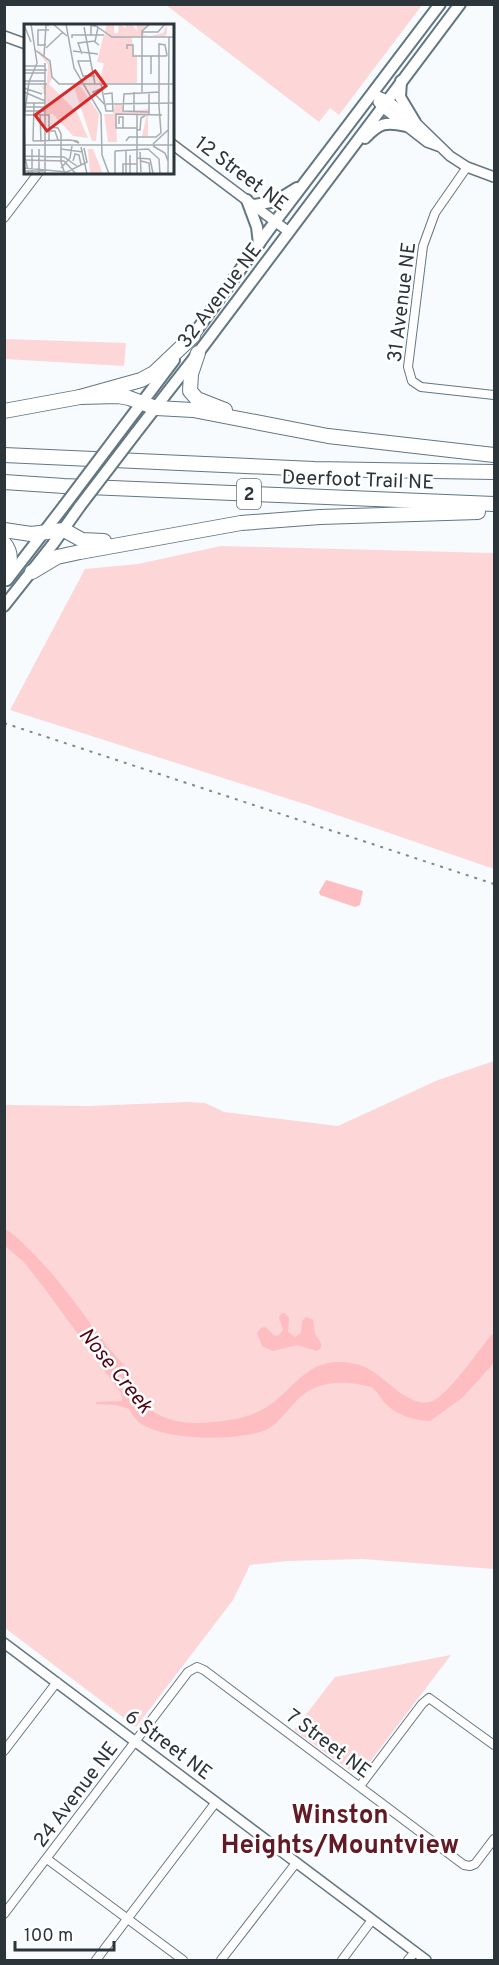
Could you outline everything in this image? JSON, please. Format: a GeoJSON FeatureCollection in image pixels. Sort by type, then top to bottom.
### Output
{"type":"FeatureCollection","features":[{"type":"Feature","properties":{"kind":"highway"},"geometry":{"type":"LineString","coordinates":[[80,398],[141,380],[154,373],[193,336]]}},
{"type":"Feature","properties":{"kind":"highway"},"geometry":{"type":"LineString","coordinates":[[198,352],[191,374],[190,391],[197,399],[220,408],[328,436],[495,455]]}},
{"type":"Feature","properties":{"kind":"highway"},"geometry":{"type":"LineString","coordinates":[[4,411],[80,398],[118,396],[156,408],[193,411],[297,429]]}},
{"type":"Feature","properties":{"kind":"highway","name":"Deerfoot Trail NE"},"geometry":{"type":"LineString","coordinates":[[4,455],[314,469],[495,472]]}},
{"type":"Feature","properties":{"kind":"highway","name":"Deerfoot Trail NE"},"geometry":{"type":"LineString","coordinates":[[4,482],[495,504]]}},
{"type":"Feature","properties":{"kind":"highway"},"geometry":{"type":"LineString","coordinates":[[32,572],[57,557],[242,523],[320,517],[495,510]]}},
{"type":"Feature","properties":{"kind":"highway"},"geometry":{"type":"LineString","coordinates":[[4,530],[42,533],[64,530],[82,540],[130,542]]}},
{"type":"Feature","properties":{"kind":"highway"},"geometry":{"type":"LineString","coordinates":[[4,543],[11,557],[4,579]]}},
{"type":"Feature","properties":{"kind":"main road","name":"32 Avenue NE"},"geometry":{"type":"LineString","coordinates":[[4,583],[193,336],[259,244],[441,4]]}},
{"type":"Feature","properties":{"kind":"main road","name":"32 Avenue NE"},"geometry":{"type":"LineString","coordinates":[[4,606],[64,530],[460,4]]}},
{"type":"Feature","properties":{"kind":"main road"},"geometry":{"type":"LineString","coordinates":[[341,161],[357,149],[378,126],[392,122],[410,124],[400,97],[401,81]]}},
{"type":"Feature","properties":{"kind":"main road"},"geometry":{"type":"LineString","coordinates":[[259,244],[250,202],[276,201],[307,180]]}},
{"type":"Feature","properties":{"kind":"street"},"geometry":{"type":"LineString","coordinates":[[4,36],[24,43]]}},
{"type":"Feature","properties":{"kind":"street"},"geometry":{"type":"LineString","coordinates":[[373,94],[410,124],[427,142],[438,146],[467,167],[495,177]]}},
{"type":"Feature","properties":{"kind":"street","name":"12 Street NE"},"geometry":{"type":"LineString","coordinates":[[174,145],[289,232]]}},
{"type":"Feature","properties":{"kind":"street","name":"31 Avenue NE"},"geometry":{"type":"LineString","coordinates":[[467,167],[435,213],[423,246],[408,367],[412,381],[421,387],[495,395]]}},
{"type":"Feature","properties":{"kind":"street"},"geometry":{"type":"LineString","coordinates":[[4,219],[38,174]]}},
{"type":"Feature","properties":{"kind":"street","name":"6 Street NE"},"geometry":{"type":"LineString","coordinates":[[4,1643],[426,1960]]}},
{"type":"Feature","properties":{"kind":"street","name":"24 Avenue NE"},"geometry":{"type":"LineString","coordinates":[[4,1914],[188,1672],[197,1667]]}},
{"type":"Feature","properties":{"kind":"street","name":"7 Street NE"},"geometry":{"type":"LineString","coordinates":[[197,1667],[457,1860],[470,1866],[495,1839]]}},
{"type":"Feature","properties":{"kind":"street"},"geometry":{"type":"LineString","coordinates":[[4,1752],[57,1682]]}},
{"type":"Feature","properties":{"kind":"street"},"geometry":{"type":"LineString","coordinates":[[360,1786],[422,1704],[429,1698],[495,1745]]}},
{"type":"Feature","properties":{"kind":"street"},"geometry":{"type":"LineString","coordinates":[[96,1960],[216,1802]]}},
{"type":"Feature","properties":{"kind":"street"},"geometry":{"type":"LineString","coordinates":[[47,1859],[183,1960]]}},
{"type":"Feature","properties":{"kind":"street"},"geometry":{"type":"LineString","coordinates":[[221,1960],[296,1863]]}},
{"type":"Feature","properties":{"kind":"street"},"geometry":{"type":"LineString","coordinates":[[342,1960],[372,1920]]}},
{"type":"Feature","properties":{"kind":"street"},"geometry":{"type":"LineString","coordinates":[[408,1960],[415,1952]]}},
{"type":"Feature","properties":{"kind":"shaded area"},"geometry":{"type":"Polygon","coordinates":[[[166,5],[422,5],[339,115],[330,108],[319,122],[166,5]]]}},
{"type":"Feature","properties":{"kind":"shaded area"},"geometry":{"type":"Polygon","coordinates":[[[5,339],[126,343],[124,366],[5,359],[5,339]]]}},
{"type":"Feature","properties":{"kind":"shaded area"},"geometry":{"type":"Polygon","coordinates":[[[221,546],[494,553],[494,869],[311,806],[10,710],[85,569],[138,564],[221,546]]]}},
{"type":"Feature","properties":{"kind":"shaded area"},"geometry":{"type":"Polygon","coordinates":[[[494,1061],[494,1569],[363,1559],[288,1561],[250,1565],[233,1600],[136,1727],[5,1628],[4,1105],[89,1106],[205,1103],[224,1112],[338,1126],[438,1080],[494,1061]]]}},
{"type":"Feature","properties":{"kind":"shaded area"},"geometry":{"type":"Polygon","coordinates":[[[451,1655],[360,1775],[356,1775],[294,1730],[335,1677],[451,1655]]]}},
{"type":"Feature","properties":{"kind":"water"},"geometry":{"type":"Polygon","coordinates":[[[326,880],[363,891],[360,905],[355,907],[320,895],[319,892],[326,880]]]}},
{"type":"Feature","properties":{"kind":"water","name":"Nose Creek"},"geometry":{"type":"Polygon","coordinates":[[[5,1229],[37,1257],[60,1284],[125,1366],[149,1408],[171,1420],[190,1423],[210,1422],[251,1415],[279,1398],[309,1371],[328,1363],[339,1362],[365,1367],[411,1399],[430,1402],[439,1397],[454,1382],[494,1332],[494,1363],[462,1398],[430,1421],[411,1418],[393,1410],[371,1387],[337,1383],[311,1389],[277,1422],[263,1431],[220,1438],[203,1438],[157,1431],[140,1423],[129,1409],[116,1405],[95,1404],[122,1401],[121,1393],[23,1261],[5,1246],[5,1229]]]}},
{"type":"Feature","properties":{"kind":"water"},"geometry":{"type":"Polygon","coordinates":[[[282,1313],[289,1318],[288,1332],[295,1337],[301,1333],[302,1321],[306,1317],[313,1320],[315,1334],[321,1343],[321,1348],[317,1351],[297,1345],[273,1351],[262,1346],[257,1333],[265,1327],[275,1336],[279,1335],[283,1330],[279,1317],[282,1313]]]}},
{"type":"Feature","properties":{"kind":"railway"},"geometry":{"type":"LineString","coordinates":[[4,723],[494,884]]}},
{"type":"Feature","properties":{"kind":"district","name":"Winston Heights/Mountview"},"geometry":{"type":"Point","coordinates":[340,1828]}}]}
